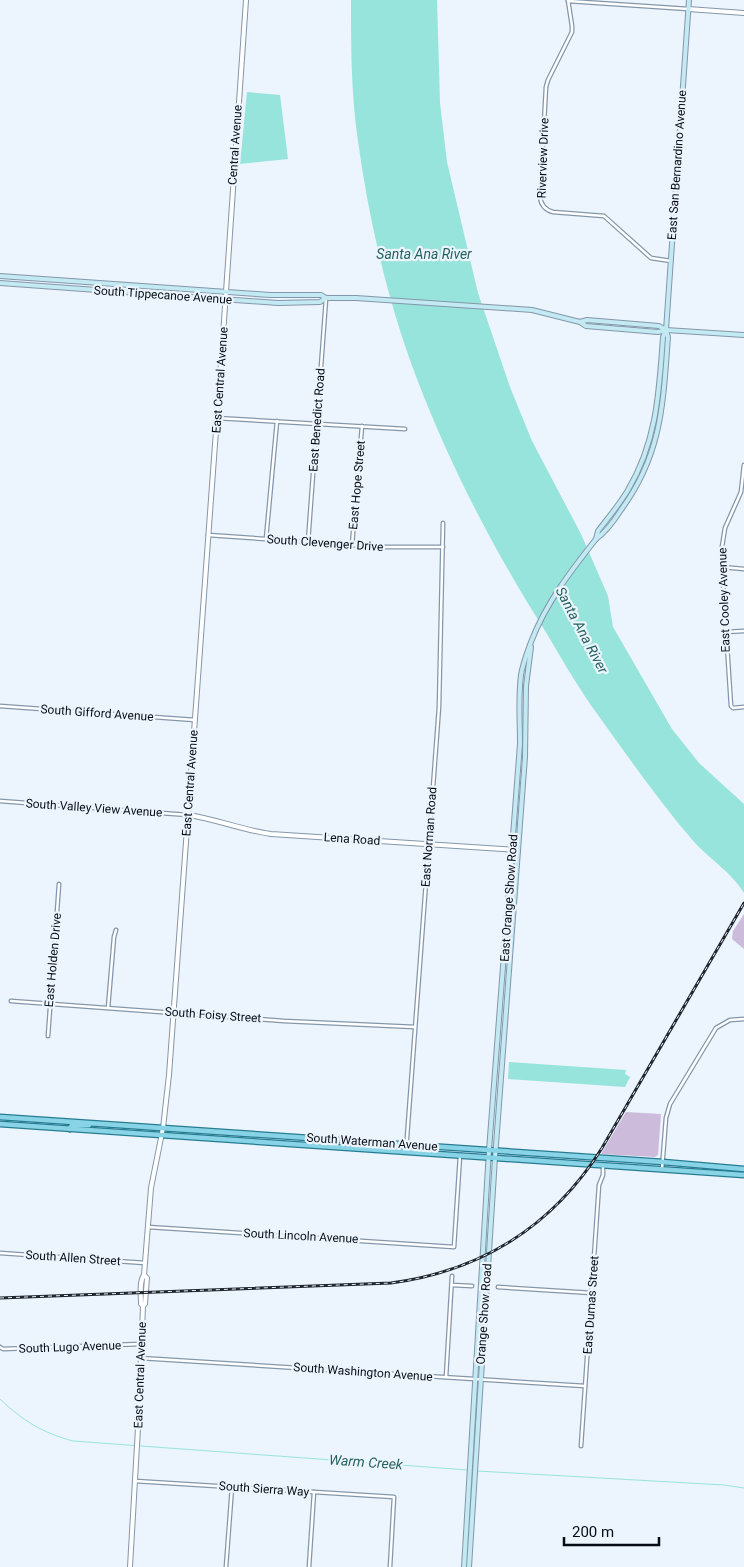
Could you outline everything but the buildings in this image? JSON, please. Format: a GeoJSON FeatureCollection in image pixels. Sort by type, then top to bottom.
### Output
{"type":"FeatureCollection","features":[{"type":"Feature","properties":{"kind":"main road","name":"East San Bernardino Avenue"},"geometry":{"type":"LineString","coordinates":[[666,330],[689,0]]}},
{"type":"Feature","properties":{"kind":"main road","name":"South Tippecanoe Avenue"},"geometry":{"type":"LineString","coordinates":[[0,276],[270,295],[321,295],[326,298],[356,298],[492,308],[540,312],[580,322],[587,320],[659,326],[666,330],[744,335]]}},
{"type":"Feature","properties":{"kind":"main road"},"geometry":{"type":"LineString","coordinates":[[52,287],[53,279]]}},
{"type":"Feature","properties":{"kind":"main road","name":"South Tippecanoe Avenue"},"geometry":{"type":"LineString","coordinates":[[0,283],[295,304],[320,302],[326,298]]}},
{"type":"Feature","properties":{"kind":"main road"},"geometry":{"type":"LineString","coordinates":[[596,539],[598,531],[625,495],[641,465],[653,429],[658,401],[663,337],[666,330]]}},
{"type":"Feature","properties":{"kind":"main road"},"geometry":{"type":"LineString","coordinates":[[596,539],[602,535],[630,498],[646,467],[659,429],[664,397],[668,337],[666,330]]}},
{"type":"Feature","properties":{"kind":"main road"},"geometry":{"type":"LineString","coordinates":[[625,495],[630,498]]}},
{"type":"Feature","properties":{"kind":"main road","name":"East Orange Show Road"},"geometry":{"type":"LineString","coordinates":[[492,1157],[490,1150],[516,804],[523,663],[542,616],[552,598],[596,539]]}},
{"type":"Feature","properties":{"kind":"main road","name":"East Orange Show Road"},"geometry":{"type":"LineString","coordinates":[[492,1157],[495,1151],[525,748],[526,685],[532,640]]}},
{"type":"Feature","properties":{"kind":"main road"},"geometry":{"type":"LineString","coordinates":[[520,718],[525,718]]}},
{"type":"Feature","properties":{"kind":"main road"},"geometry":{"type":"LineString","coordinates":[[516,804],[521,805]]}},
{"type":"Feature","properties":{"kind":"main road"},"geometry":{"type":"LineString","coordinates":[[497,1045],[503,1045]]}},
{"type":"Feature","properties":{"kind":"main road","name":"South Waterman Avenue"},"geometry":{"type":"LineString","coordinates":[[0,1117],[744,1169]]}},
{"type":"Feature","properties":{"kind":"main road","name":"South Waterman Avenue"},"geometry":{"type":"LineString","coordinates":[[0,1124],[744,1175]]}},
{"type":"Feature","properties":{"kind":"main road"},"geometry":{"type":"LineString","coordinates":[[70,1128],[73,1125],[98,1124]]}},
{"type":"Feature","properties":{"kind":"main road","name":"Orange Show Road"},"geometry":{"type":"LineString","coordinates":[[464,1567],[474,1379],[492,1157]]}},
{"type":"Feature","properties":{"kind":"main road","name":"Orange Show Road"},"geometry":{"type":"LineString","coordinates":[[469,1567],[492,1157]]}},
{"type":"Feature","properties":{"kind":"street","name":"Central Avenue"},"geometry":{"type":"LineString","coordinates":[[226,291],[246,0]]}},
{"type":"Feature","properties":{"kind":"street"},"geometry":{"type":"LineString","coordinates":[[568,0],[744,13]]}},
{"type":"Feature","properties":{"kind":"street","name":"Riverview Drive"},"geometry":{"type":"LineString","coordinates":[[568,0],[572,32],[546,87],[540,198],[542,204],[553,212],[604,216],[651,258],[671,261]]}},
{"type":"Feature","properties":{"kind":"street"},"geometry":{"type":"LineString","coordinates":[[626,5],[627,0]]}},
{"type":"Feature","properties":{"kind":"street","name":"East Central Avenue"},"geometry":{"type":"LineString","coordinates":[[130,1567],[143,1306],[140,1304],[151,1188],[166,1105],[174,1012],[226,291]]}},
{"type":"Feature","properties":{"kind":"street","name":"East Benedict Road"},"geometry":{"type":"LineString","coordinates":[[308,542],[326,298]]}},
{"type":"Feature","properties":{"kind":"street"},"geometry":{"type":"LineString","coordinates":[[216,418],[404,429]]}},
{"type":"Feature","properties":{"kind":"street"},"geometry":{"type":"LineString","coordinates":[[266,539],[277,421]]}},
{"type":"Feature","properties":{"kind":"street","name":"East Hope Street"},"geometry":{"type":"LineString","coordinates":[[352,545],[362,426]]}},
{"type":"Feature","properties":{"kind":"street","name":"East Cooley Avenue"},"geometry":{"type":"LineString","coordinates":[[744,465],[741,492],[723,536],[721,553],[730,706],[733,708],[744,707]]}},
{"type":"Feature","properties":{"kind":"street","name":"East Norman Road"},"geometry":{"type":"LineString","coordinates":[[406,1151],[439,707],[443,523]]}},
{"type":"Feature","properties":{"kind":"street","name":"South Clevenger Drive"},"geometry":{"type":"LineString","coordinates":[[208,535],[352,545],[443,547]]}},
{"type":"Feature","properties":{"kind":"street"},"geometry":{"type":"LineString","coordinates":[[722,567],[744,569]]}},
{"type":"Feature","properties":{"kind":"street"},"geometry":{"type":"LineString","coordinates":[[725,632],[744,631]]}},
{"type":"Feature","properties":{"kind":"street","name":"South Gifford Avenue"},"geometry":{"type":"LineString","coordinates":[[0,706],[195,720]]}},
{"type":"Feature","properties":{"kind":"street","name":"South Valley View Avenue"},"geometry":{"type":"LineString","coordinates":[[0,801],[188,815]]}},
{"type":"Feature","properties":{"kind":"street","name":"Lena Road"},"geometry":{"type":"LineString","coordinates":[[188,815],[209,818],[241,828],[271,834],[518,850]]}},
{"type":"Feature","properties":{"kind":"street","name":"East Holden Drive"},"geometry":{"type":"LineString","coordinates":[[48,1036],[60,884]]}},
{"type":"Feature","properties":{"kind":"street"},"geometry":{"type":"LineString","coordinates":[[108,1008],[116,930]]}},
{"type":"Feature","properties":{"kind":"street","name":"South Foisy Street"},"geometry":{"type":"LineString","coordinates":[[11,1001],[284,1021],[415,1027]]}},
{"type":"Feature","properties":{"kind":"street"},"geometry":{"type":"LineString","coordinates":[[662,1168],[666,1118],[670,1104],[711,1034],[721,1024],[730,1020],[744,1019]]}},
{"type":"Feature","properties":{"kind":"street","name":"South Lincoln Avenue"},"geometry":{"type":"LineString","coordinates":[[148,1227],[454,1247],[460,1155]]}},
{"type":"Feature","properties":{"kind":"street","name":"East Dumas Street"},"geometry":{"type":"LineString","coordinates":[[581,1446],[599,1185],[603,1165]]}},
{"type":"Feature","properties":{"kind":"street","name":"South Allen Street"},"geometry":{"type":"LineString","coordinates":[[0,1253],[145,1263]]}},
{"type":"Feature","properties":{"kind":"street"},"geometry":{"type":"LineString","coordinates":[[446,1377],[452,1276]]}},
{"type":"Feature","properties":{"kind":"street"},"geometry":{"type":"LineString","coordinates":[[452,1285],[472,1286]]}},
{"type":"Feature","properties":{"kind":"street"},"geometry":{"type":"LineString","coordinates":[[498,1287],[592,1293]]}},
{"type":"Feature","properties":{"kind":"street","name":"South Lugo Avenue"},"geometry":{"type":"LineString","coordinates":[[0,1347],[3,1349],[141,1344]]}},
{"type":"Feature","properties":{"kind":"street","name":"South Washington Avenue"},"geometry":{"type":"LineString","coordinates":[[140,1358],[585,1386]]}},
{"type":"Feature","properties":{"kind":"street","name":"South Sierra Way"},"geometry":{"type":"LineString","coordinates":[[135,1481],[394,1497],[390,1567]]}},
{"type":"Feature","properties":{"kind":"street"},"geometry":{"type":"LineString","coordinates":[[226,1567],[232,1487]]}},
{"type":"Feature","properties":{"kind":"street"},"geometry":{"type":"LineString","coordinates":[[309,1567],[314,1492]]}},
{"type":"Feature","properties":{"kind":"shaded area"},"geometry":{"type":"Polygon","coordinates":[[[744,914],[744,949],[732,939],[733,931],[744,914]]]}},
{"type":"Feature","properties":{"kind":"shaded area"},"geometry":{"type":"Polygon","coordinates":[[[626,1112],[661,1114],[658,1155],[655,1157],[601,1154],[626,1112]]]}},
{"type":"Feature","properties":{"kind":"water","name":"Santa Ana River"},"geometry":{"type":"Polygon","coordinates":[[[351,0],[437,0],[440,103],[447,162],[478,293],[510,387],[532,441],[581,534],[608,596],[613,627],[672,729],[699,763],[744,804],[744,893],[727,873],[695,843],[669,812],[584,695],[492,542],[444,445],[417,379],[397,321],[374,231],[354,106],[351,0]]]}},
{"type":"Feature","properties":{"kind":"water"},"geometry":{"type":"Polygon","coordinates":[[[247,92],[280,95],[288,159],[240,164],[247,92]]]}},
{"type":"Feature","properties":{"kind":"water"},"geometry":{"type":"Polygon","coordinates":[[[509,1062],[626,1070],[625,1074],[630,1077],[625,1087],[508,1079],[509,1062]]]}},
{"type":"Feature","properties":{"kind":"waterway","name":"Warm Creek"},"geometry":{"type":"LineString","coordinates":[[0,1399],[17,1414],[34,1425],[73,1441],[468,1470]]}},
{"type":"Feature","properties":{"kind":"waterway","name":"Warm Creek"},"geometry":{"type":"LineString","coordinates":[[477,1471],[724,1485],[744,1488]]}},
{"type":"Feature","properties":{"kind":"railway"},"geometry":{"type":"LineString","coordinates":[[0,1298],[391,1283],[424,1277],[455,1268],[484,1256],[512,1240],[537,1222],[583,1176],[602,1148],[744,903]]}}]}
